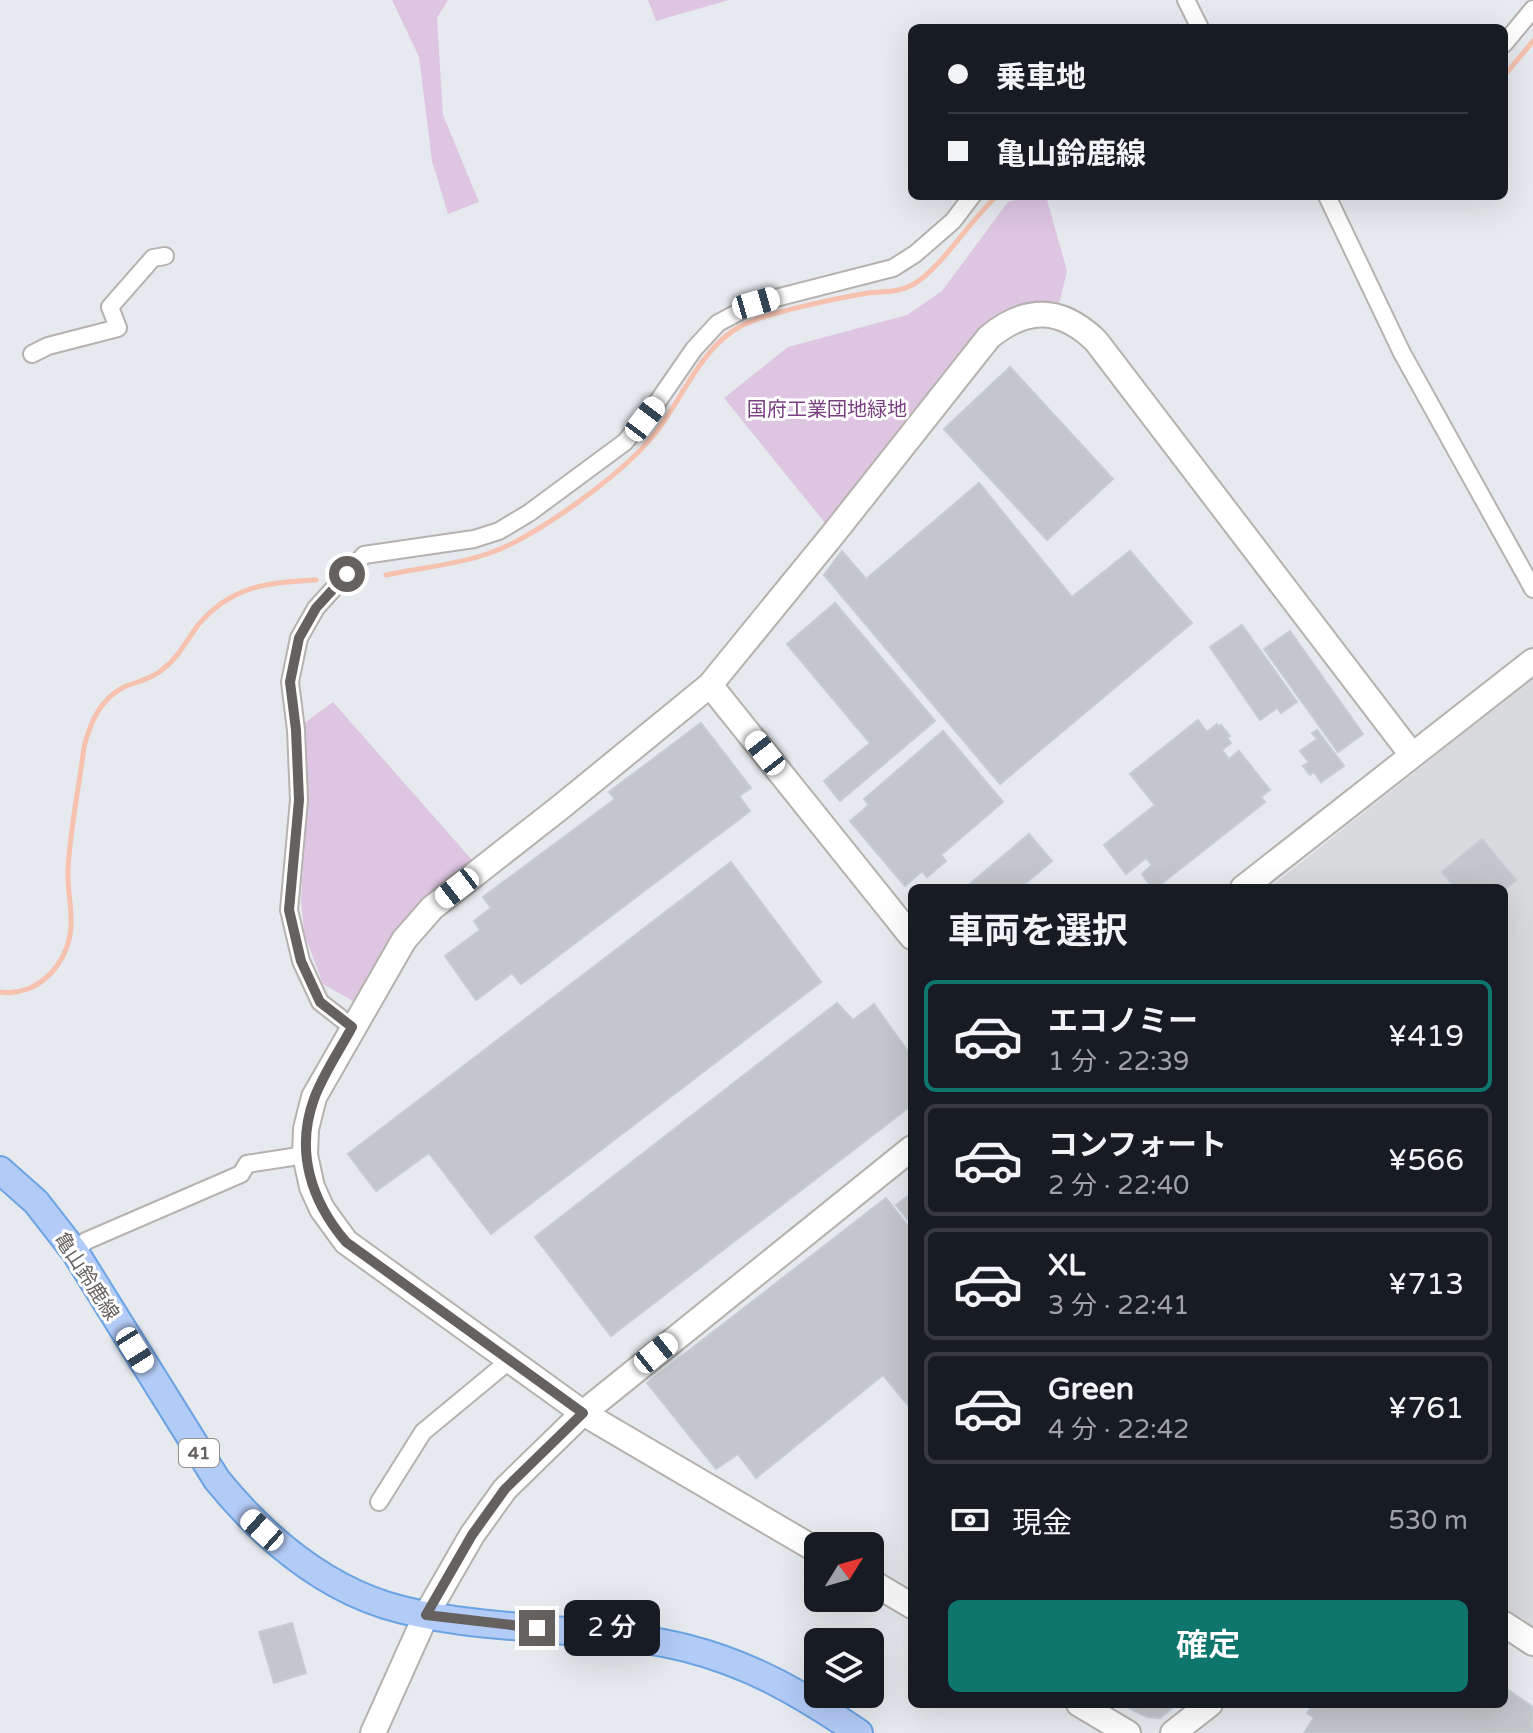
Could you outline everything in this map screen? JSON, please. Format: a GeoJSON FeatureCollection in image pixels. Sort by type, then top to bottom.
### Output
{"type":"FeatureCollection","features":[{"type":"Feature","properties":{"kind":"main road","name":"亀山鈴鹿線"},"geometry":{"type":"LineString","coordinates":[[0,1170],[36,1202],[75,1252],[217,1480],[245,1514],[279,1545],[340,1587],[385,1605],[426,1615],[684,1647],[734,1662],[774,1679],[859,1733]]}},
{"type":"Feature","properties":{"kind":"street"},"geometry":{"type":"LineString","coordinates":[[1186,0],[1198,24]]}},
{"type":"Feature","properties":{"kind":"street"},"geometry":{"type":"LineString","coordinates":[[1508,39],[1533,9]]}},
{"type":"Feature","properties":{"kind":"street"},"geometry":{"type":"LineString","coordinates":[[352,1027],[320,1002],[301,961],[289,910],[299,800],[290,682],[299,638],[316,608],[364,555],[474,539],[499,531],[529,513],[625,442],[694,349],[718,323],[756,303],[893,268],[915,254],[953,221],[969,200]]}},
{"type":"Feature","properties":{"kind":"street"},"geometry":{"type":"LineString","coordinates":[[1329,200],[1402,353],[1533,589]]}},
{"type":"Feature","properties":{"kind":"street"},"geometry":{"type":"LineString","coordinates":[[32,354],[48,346],[118,328],[110,307],[153,258],[165,256]]}},
{"type":"Feature","properties":{"kind":"street"},"geometry":{"type":"LineString","coordinates":[[804,1543],[583,1413],[346,1242],[322,1209],[297,1156],[314,1097],[404,940],[432,908],[710,685],[989,337],[1021,317],[1052,315],[1068,318],[1096,341],[1412,755]]}},
{"type":"Feature","properties":{"kind":"street"},"geometry":{"type":"LineString","coordinates":[[1248,884],[1533,661]]}},
{"type":"Feature","properties":{"kind":"street"},"geometry":{"type":"LineString","coordinates":[[710,685],[908,932]]}},
{"type":"Feature","properties":{"kind":"street"},"geometry":{"type":"LineString","coordinates":[[373,1733],[426,1615],[472,1535],[505,1489],[583,1413],[908,1151]]}},
{"type":"Feature","properties":{"kind":"street"},"geometry":{"type":"LineString","coordinates":[[75,1252],[86,1241],[241,1174],[247,1164],[297,1156]]}},
{"type":"Feature","properties":{"kind":"street"},"geometry":{"type":"LineString","coordinates":[[379,1502],[423,1432],[510,1360]]}},
{"type":"Feature","properties":{"kind":"street"},"geometry":{"type":"LineString","coordinates":[[884,1589],[908,1604]]}},
{"type":"Feature","properties":{"kind":"street"},"geometry":{"type":"LineString","coordinates":[[1508,1627],[1533,1643]]}},
{"type":"Feature","properties":{"kind":"street"},"geometry":{"type":"LineString","coordinates":[[1086,1708],[1128,1733]]}},
{"type":"Feature","properties":{"kind":"street"},"geometry":{"type":"LineString","coordinates":[[1173,1733],[1205,1708]]}},
{"type":"Feature","properties":{"kind":"shaded area"},"geometry":{"type":"Polygon","coordinates":[[[1533,678],[1533,1630],[1508,1613],[1508,884],[1274,884],[1533,678]]]}},
{"type":"Feature","properties":{"kind":"green space"},"geometry":{"type":"Polygon","coordinates":[[[392,0],[448,0],[437,18],[443,115],[479,202],[448,214],[432,161],[419,57],[392,0]]]}},
{"type":"Feature","properties":{"kind":"green space"},"geometry":{"type":"Polygon","coordinates":[[[648,0],[729,0],[656,21],[648,0]]]}},
{"type":"Feature","properties":{"kind":"green space","name":"国府工業団地緑地"},"geometry":{"type":"Polygon","coordinates":[[[1047,200],[1067,271],[1059,304],[1021,307],[987,323],[825,523],[724,398],[788,347],[907,315],[942,291],[1008,202],[1047,200]]]}},
{"type":"Feature","properties":{"kind":"green space"},"geometry":{"type":"Polygon","coordinates":[[[333,702],[472,860],[424,901],[392,935],[353,1001],[323,984],[304,933],[301,901],[307,779],[303,724],[333,702]]]}},
{"type":"Feature","properties":{"kind":"building"},"geometry":{"type":"Polygon","coordinates":[[[1010,367],[1113,479],[1047,540],[944,429],[1010,367]]]}},
{"type":"Feature","properties":{"kind":"building"},"geometry":{"type":"Polygon","coordinates":[[[979,483],[1072,597],[1130,551],[1192,623],[1000,784],[824,575],[842,551],[866,579],[979,483]]]}},
{"type":"Feature","properties":{"kind":"building"},"geometry":{"type":"Polygon","coordinates":[[[835,603],[935,721],[840,801],[824,781],[870,743],[787,644],[835,603]]]}},
{"type":"Feature","properties":{"kind":"building"},"geometry":{"type":"Polygon","coordinates":[[[1242,625],[1297,702],[1281,713],[1277,708],[1260,720],[1210,647],[1242,625]]]}},
{"type":"Feature","properties":{"kind":"building"},"geometry":{"type":"Polygon","coordinates":[[[1290,631],[1363,734],[1338,752],[1264,649],[1290,631]]]}},
{"type":"Feature","properties":{"kind":"building"},"geometry":{"type":"Polygon","coordinates":[[[1198,720],[1207,732],[1217,724],[1219,727],[1221,725],[1230,736],[1227,738],[1231,743],[1222,750],[1229,759],[1239,751],[1270,790],[1261,797],[1265,802],[1161,884],[1149,884],[1142,874],[1152,865],[1146,858],[1126,874],[1104,845],[1155,805],[1130,774],[1198,720]]]}},
{"type":"Feature","properties":{"kind":"building"},"geometry":{"type":"Polygon","coordinates":[[[701,723],[751,788],[739,796],[750,811],[521,984],[512,973],[476,1000],[445,956],[480,930],[474,921],[491,908],[483,897],[615,799],[609,792],[701,723]]]}},
{"type":"Feature","properties":{"kind":"building"},"geometry":{"type":"Polygon","coordinates":[[[1317,730],[1344,766],[1321,782],[1314,772],[1310,775],[1303,766],[1309,762],[1300,751],[1317,739],[1312,733],[1317,730]]]}},
{"type":"Feature","properties":{"kind":"building"},"geometry":{"type":"Polygon","coordinates":[[[943,731],[1003,802],[941,855],[946,861],[927,877],[922,871],[905,886],[850,821],[869,805],[864,799],[943,731]]]}},
{"type":"Feature","properties":{"kind":"building"},"geometry":{"type":"Polygon","coordinates":[[[1029,834],[1052,861],[1025,884],[970,884],[1029,834]]]}},
{"type":"Feature","properties":{"kind":"building"},"geometry":{"type":"Polygon","coordinates":[[[1482,839],[1516,880],[1508,887],[1508,884],[1452,884],[1442,872],[1482,839]]]}},
{"type":"Feature","properties":{"kind":"building"},"geometry":{"type":"Polygon","coordinates":[[[731,862],[821,982],[491,1234],[429,1153],[376,1191],[348,1154],[731,862]]]}},
{"type":"Feature","properties":{"kind":"building"},"geometry":{"type":"Polygon","coordinates":[[[837,1003],[853,1020],[874,1004],[908,1051],[908,1108],[611,1336],[535,1237],[837,1003]]]}},
{"type":"Feature","properties":{"kind":"building"},"geometry":{"type":"Polygon","coordinates":[[[908,1196],[908,1220],[896,1205],[908,1196]]]}},
{"type":"Feature","properties":{"kind":"building"},"geometry":{"type":"Polygon","coordinates":[[[886,1198],[908,1226],[908,1405],[883,1375],[756,1478],[738,1454],[716,1469],[647,1383],[886,1198]]]}},
{"type":"Feature","properties":{"kind":"building"},"geometry":{"type":"Polygon","coordinates":[[[292,1623],[306,1673],[274,1683],[259,1632],[292,1623]]]}},
{"type":"Feature","properties":{"kind":"building"},"geometry":{"type":"Polygon","coordinates":[[[1508,1690],[1533,1707],[1533,1733],[1304,1733],[1314,1718],[1307,1713],[1311,1708],[1508,1708],[1508,1690]]]}},
{"type":"Feature","properties":{"kind":"building"},"geometry":{"type":"Polygon","coordinates":[[[1129,1708],[1172,1708],[1160,1718],[1147,1717],[1129,1708]]]}},
{"type":"Feature","properties":{"kind":"waterway"},"geometry":{"type":"LineString","coordinates":[[1508,71],[1533,41]]}},
{"type":"Feature","properties":{"kind":"waterway"},"geometry":{"type":"LineString","coordinates":[[386,575],[475,558],[507,546],[552,520],[639,452],[702,363],[725,337],[750,322],[783,311],[855,295],[897,290],[914,284],[935,266],[993,200]]}},
{"type":"Feature","properties":{"kind":"waterway"},"geometry":{"type":"LineString","coordinates":[[0,992],[14,992],[39,983],[49,975],[65,952],[71,925],[69,855],[84,747],[89,729],[102,705],[124,687],[154,675],[168,665],[198,625],[237,594],[282,582],[316,580]]}},
{"type":"Feature","properties":{"kind":"route"},"geometry":{"type":"LineString","coordinates":[[347,574],[316,608],[299,638],[290,682],[299,800],[289,910],[301,961],[320,1002],[352,1027],[314,1097],[306,1129],[305,1155],[312,1187],[322,1209],[346,1242],[583,1413],[505,1489],[472,1535],[426,1615],[537,1628]]}}]}
